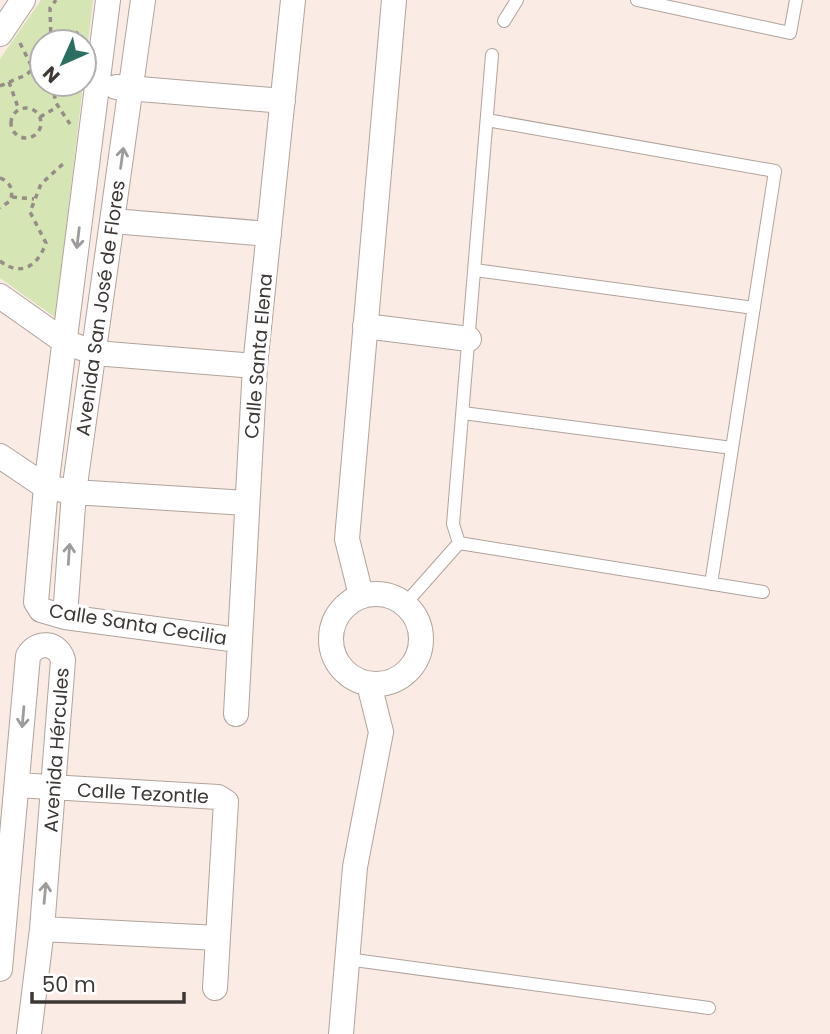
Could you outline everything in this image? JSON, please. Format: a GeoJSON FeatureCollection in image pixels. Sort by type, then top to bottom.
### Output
{"type":"FeatureCollection","features":[{"type":"Feature","properties":{"kind":"street"},"geometry":{"type":"LineString","coordinates":[[0,34],[23,0]]}},
{"type":"Feature","properties":{"kind":"street","name":"Avenida San José de Flores"},"geometry":{"type":"LineString","coordinates":[[98,78],[108,0]]}},
{"type":"Feature","properties":{"kind":"street","name":"Avenida San José de Flores"},"geometry":{"type":"LineString","coordinates":[[65,617],[74,492],[143,0]]}},
{"type":"Feature","properties":{"kind":"street","name":"Calle Santa Elena"},"geometry":{"type":"LineString","coordinates":[[236,714],[238,640],[256,366],[293,0]]}},
{"type":"Feature","properties":{"kind":"street"},"geometry":{"type":"LineString","coordinates":[[360,595],[347,539],[394,0]]}},
{"type":"Feature","properties":{"kind":"street"},"geometry":{"type":"LineString","coordinates":[[98,86],[283,101]]}},
{"type":"Feature","properties":{"kind":"street","name":"Avenida San José de Flores"},"geometry":{"type":"LineString","coordinates":[[38,608],[36,602],[46,487],[96,98]]}},
{"type":"Feature","properties":{"kind":"street"},"geometry":{"type":"LineString","coordinates":[[113,222],[269,234]]}},
{"type":"Feature","properties":{"kind":"street"},"geometry":{"type":"LineString","coordinates":[[0,296],[65,342],[95,353],[256,366]]}},
{"type":"Feature","properties":{"kind":"street"},"geometry":{"type":"LineString","coordinates":[[365,326],[469,339]]}},
{"type":"Feature","properties":{"kind":"street"},"geometry":{"type":"LineString","coordinates":[[0,456],[46,487],[74,492],[246,503]]}},
{"type":"Feature","properties":{"kind":"street"},"geometry":{"type":"LineString","coordinates":[[376,593],[391,596],[405,604],[415,616],[421,631],[421,646],[416,661],[396,680],[369,684],[344,672],[335,660],[330,645],[336,614],[360,595],[376,593]]}},
{"type":"Feature","properties":{"kind":"street","name":"Calle Santa Cecilia"},"geometry":{"type":"LineString","coordinates":[[38,608],[65,617],[238,640]]}},
{"type":"Feature","properties":{"kind":"street","name":"Avenida Hércules"},"geometry":{"type":"LineString","coordinates":[[0,969],[28,656],[37,646],[45,644],[55,648],[63,660],[42,929],[29,1034]]}},
{"type":"Feature","properties":{"kind":"street"},"geometry":{"type":"LineString","coordinates":[[341,1034],[355,867],[381,732],[369,684]]}},
{"type":"Feature","properties":{"kind":"street","name":"Calle Tezontle"},"geometry":{"type":"LineString","coordinates":[[16,785],[218,797],[226,802],[218,938]]}},
{"type":"Feature","properties":{"kind":"street"},"geometry":{"type":"LineString","coordinates":[[42,929],[218,938],[215,988]]}},
{"type":"Feature","properties":{"kind":"lane"},"geometry":{"type":"LineString","coordinates":[[504,21],[517,0]]}},
{"type":"Feature","properties":{"kind":"lane"},"geometry":{"type":"LineString","coordinates":[[637,0],[790,33],[796,0]]}},
{"type":"Feature","properties":{"kind":"lane"},"geometry":{"type":"LineString","coordinates":[[459,544],[453,524],[492,55]]}},
{"type":"Feature","properties":{"kind":"lane"},"geometry":{"type":"LineString","coordinates":[[487,120],[775,171],[711,584]]}},
{"type":"Feature","properties":{"kind":"lane"},"geometry":{"type":"LineString","coordinates":[[475,270],[754,308]]}},
{"type":"Feature","properties":{"kind":"lane"},"geometry":{"type":"LineString","coordinates":[[463,413],[732,448]]}},
{"type":"Feature","properties":{"kind":"lane"},"geometry":{"type":"LineString","coordinates":[[459,544],[763,592]]}},
{"type":"Feature","properties":{"kind":"lane"},"geometry":{"type":"LineString","coordinates":[[405,604],[459,544]]}},
{"type":"Feature","properties":{"kind":"lane"},"geometry":{"type":"LineString","coordinates":[[347,959],[709,1008]]}},
{"type":"Feature","properties":{"kind":"path"},"geometry":{"type":"LineString","coordinates":[[51,28],[50,8],[56,0]]}},
{"type":"Feature","properties":{"kind":"path"},"geometry":{"type":"LineString","coordinates":[[0,86],[28,73]]}},
{"type":"Feature","properties":{"kind":"path"},"geometry":{"type":"LineString","coordinates":[[9,82],[19,110]]}},
{"type":"Feature","properties":{"kind":"path"},"geometry":{"type":"LineString","coordinates":[[56,98],[72,128]]}},
{"type":"Feature","properties":{"kind":"path"},"geometry":{"type":"LineString","coordinates":[[40,117],[59,106]]}},
{"type":"Feature","properties":{"kind":"path"},"geometry":{"type":"LineString","coordinates":[[29,108],[40,117],[40,131],[32,138],[22,138],[11,127],[12,117],[19,110],[29,108]]}},
{"type":"Feature","properties":{"kind":"path"},"geometry":{"type":"LineString","coordinates":[[0,261],[22,269],[30,268],[42,254],[46,243],[30,212],[41,184],[67,158]]}},
{"type":"Feature","properties":{"kind":"path"},"geometry":{"type":"LineString","coordinates":[[0,178],[11,187],[12,197]]}},
{"type":"Feature","properties":{"kind":"path"},"geometry":{"type":"LineString","coordinates":[[0,208],[12,197],[34,199]]}},
{"type":"Feature","properties":{"kind":"green space"},"geometry":{"type":"Polygon","coordinates":[[[41,0],[93,0],[90,28],[28,28],[28,98],[81,98],[56,318],[0,278],[0,59],[41,0]]]}}]}
